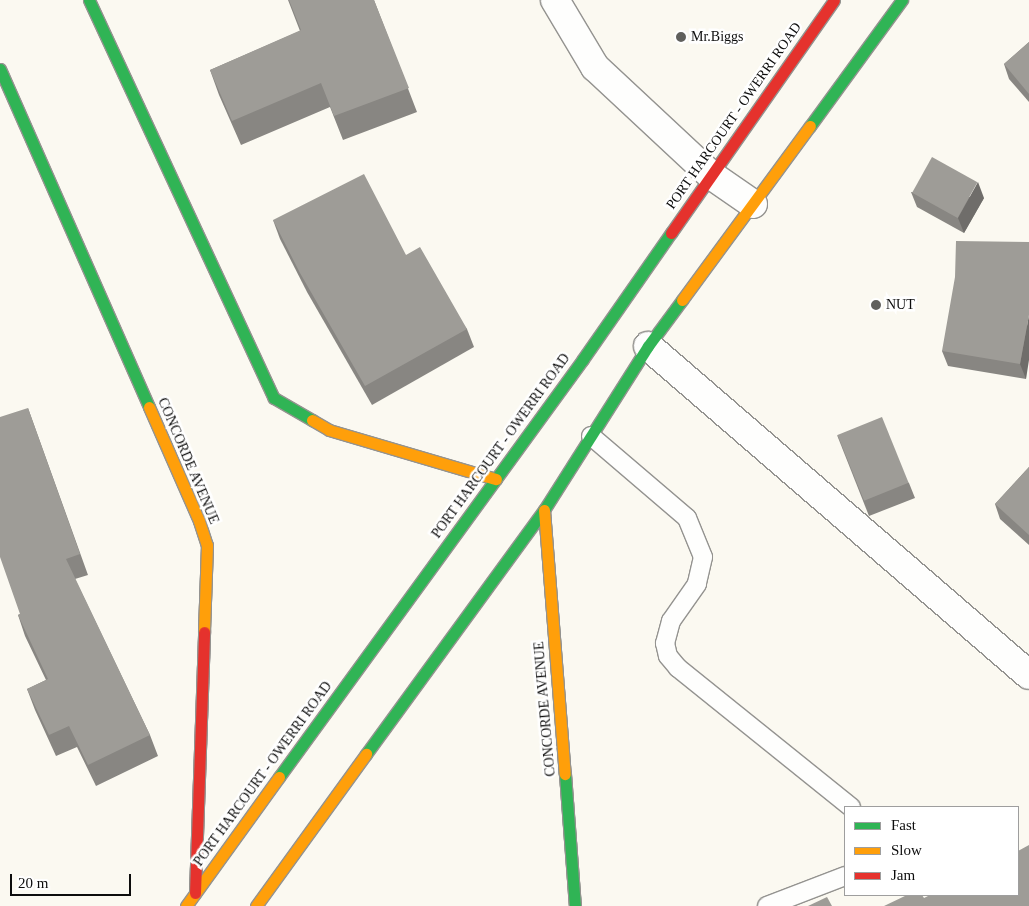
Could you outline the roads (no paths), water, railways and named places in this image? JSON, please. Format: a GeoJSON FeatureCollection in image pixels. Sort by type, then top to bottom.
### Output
{"type":"FeatureCollection","features":[{"type":"Feature","properties":{"kind":"main road"},"geometry":{"type":"LineString","coordinates":[[89,0],[274,398],[328,430],[496,479]]}},
{"type":"Feature","properties":{"kind":"main road","name":"PORT HARCOURT - OWERRI ROAD"},"geometry":{"type":"LineString","coordinates":[[186,906],[496,479],[834,0]]}},
{"type":"Feature","properties":{"kind":"main road"},"geometry":{"type":"LineString","coordinates":[[256,906],[544,510],[648,346],[902,0]]}},
{"type":"Feature","properties":{"kind":"main road","name":"CONCORDE AVENUE"},"geometry":{"type":"LineString","coordinates":[[0,69],[199,521],[207,545],[195,893]]}},
{"type":"Feature","properties":{"kind":"main road","name":"CONCORDE AVENUE"},"geometry":{"type":"LineString","coordinates":[[544,510],[575,906]]}},
{"type":"Feature","properties":{"kind":"street"},"geometry":{"type":"LineString","coordinates":[[555,0],[595,67],[711,175],[753,204]]}},
{"type":"Feature","properties":{"kind":"street"},"geometry":{"type":"LineString","coordinates":[[648,346],[1029,675]]}},
{"type":"Feature","properties":{"kind":"lane"},"geometry":{"type":"LineString","coordinates":[[591,436],[687,518],[703,557],[697,584],[671,621],[665,643],[668,656],[678,668],[850,806]]}},
{"type":"Feature","properties":{"kind":"lane"},"geometry":{"type":"LineString","coordinates":[[767,906],[844,876]]}},
{"type":"Feature","properties":{"kind":"place","name":"Mr.Biggs"},"geometry":{"type":"Point","coordinates":[681,37]}},
{"type":"Feature","properties":{"kind":"place","name":"NUT"},"geometry":{"type":"Point","coordinates":[876,305]}}]}
